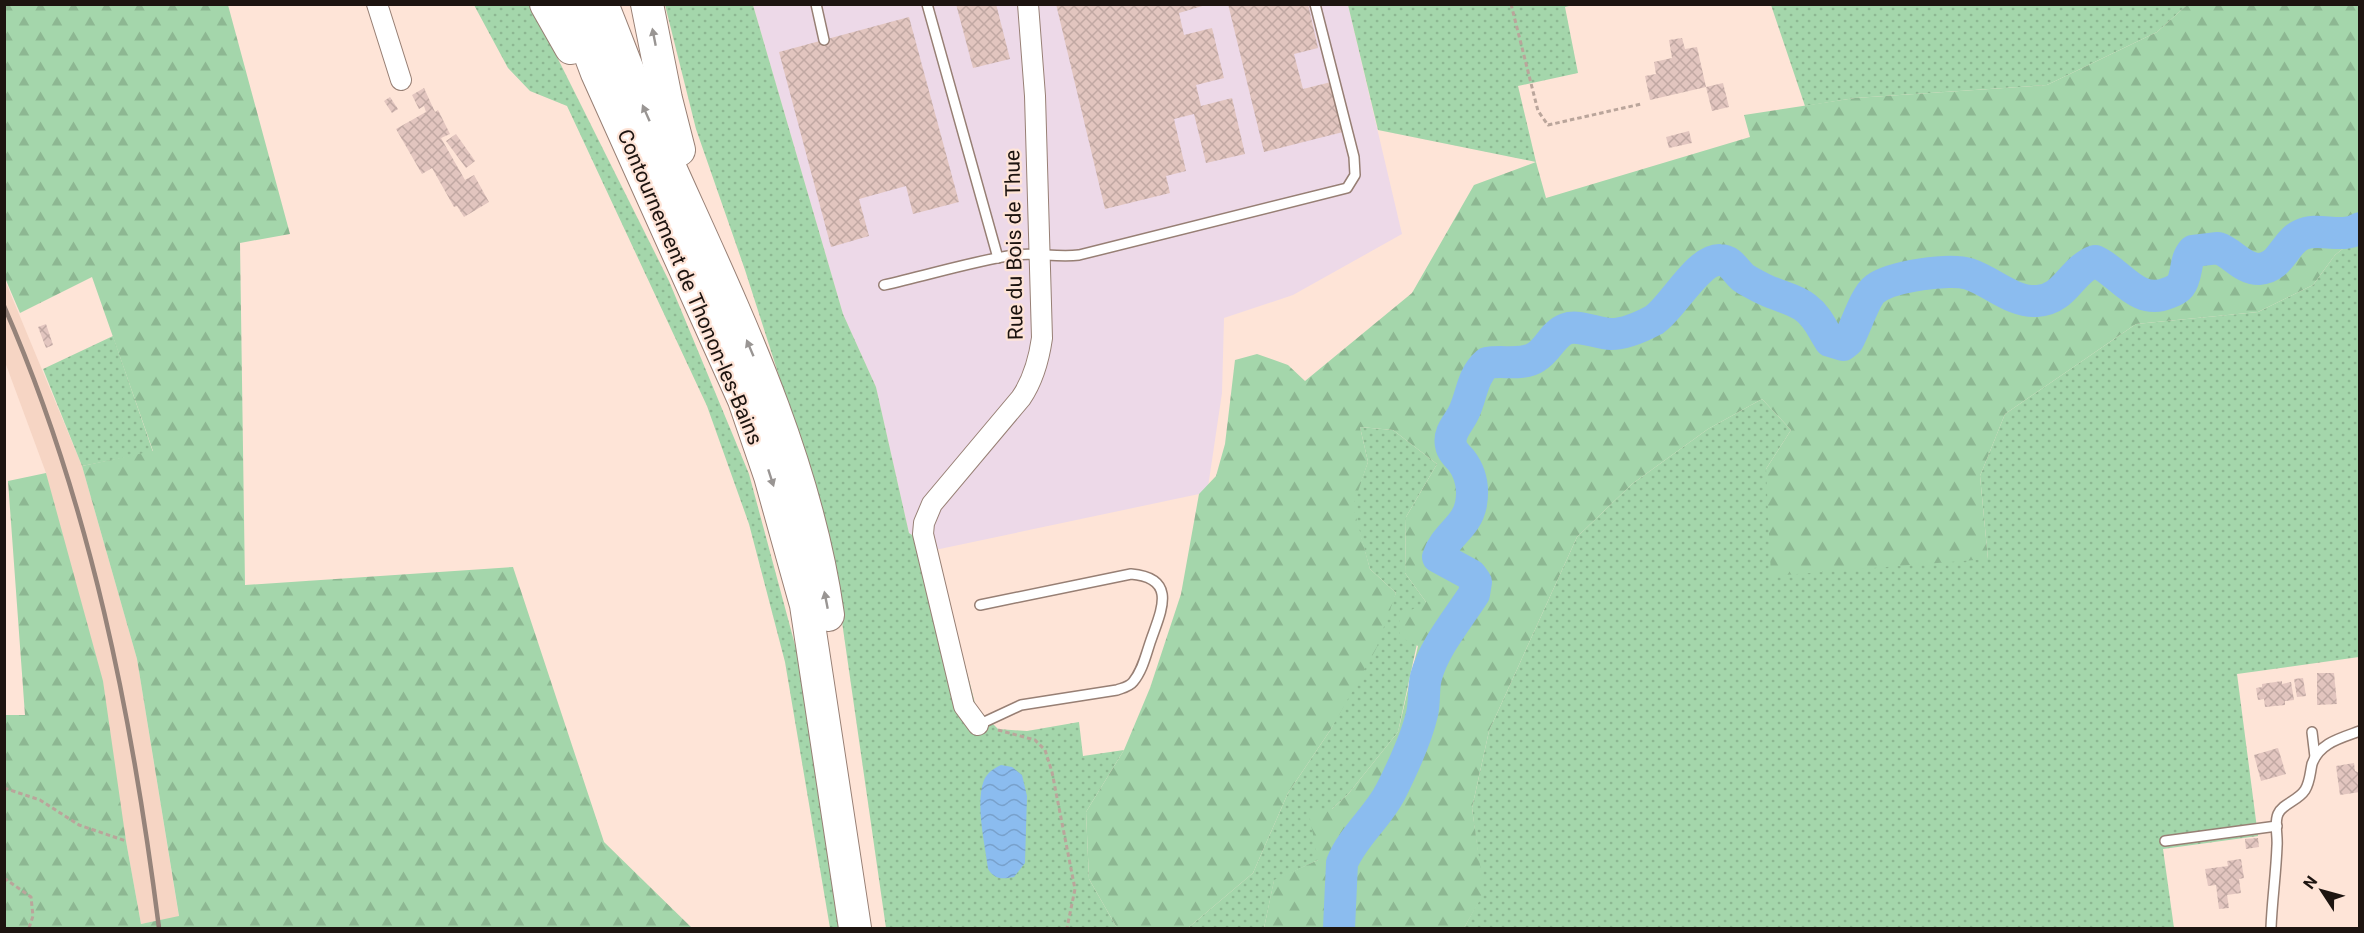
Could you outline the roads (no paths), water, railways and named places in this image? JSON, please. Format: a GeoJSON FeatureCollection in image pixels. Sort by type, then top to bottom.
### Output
{"type":"FeatureCollection","features":[{"type":"Feature","properties":{"kind":"highway"},"geometry":{"type":"LineString","coordinates":[[546,4],[641,173]]}},
{"type":"Feature","properties":{"kind":"highway","name":"Contournement de Thonon-les-Bains"},"geometry":{"type":"LineString","coordinates":[[571,4],[597,73],[744,400],[787,531],[810,628],[855,928]]}},
{"type":"Feature","properties":{"kind":"highway","name":"Contournement de Thonon-les-Bains"},"geometry":{"type":"LineString","coordinates":[[602,4],[639,97],[697,224],[773,402],[811,530],[827,604],[872,928]]}},
{"type":"Feature","properties":{"kind":"highway"},"geometry":{"type":"LineString","coordinates":[[647,4],[666,99],[697,224]]}},
{"type":"Feature","properties":{"kind":"street"},"geometry":{"type":"LineString","coordinates":[[377,4],[401,80]]}},
{"type":"Feature","properties":{"kind":"street","name":"Rue du Bois de Thue"},"geometry":{"type":"LineString","coordinates":[[978,725],[964,706],[924,546],[924,523],[939,495],[1015,406],[1030,381],[1039,357],[1042,338],[1035,96],[1028,4]]}},
{"type":"Feature","properties":{"kind":"lane"},"geometry":{"type":"LineString","coordinates":[[816,4],[824,40]]}},
{"type":"Feature","properties":{"kind":"lane"},"geometry":{"type":"LineString","coordinates":[[927,4],[998,258]]}},
{"type":"Feature","properties":{"kind":"lane"},"geometry":{"type":"LineString","coordinates":[[884,285],[998,258],[1039,253],[1066,256],[1085,254],[1347,188],[1354,175],[1354,157],[1315,4]]}},
{"type":"Feature","properties":{"kind":"lane"},"geometry":{"type":"LineString","coordinates":[[978,725],[1021,705],[1117,690],[1131,685],[1140,673],[1164,603],[1162,591],[1153,581],[1144,575],[1131,574],[980,605]]}},
{"type":"Feature","properties":{"kind":"lane"},"geometry":{"type":"LineString","coordinates":[[2315,756],[2327,744],[2360,731]]}},
{"type":"Feature","properties":{"kind":"lane"},"geometry":{"type":"LineString","coordinates":[[2271,928],[2279,812],[2284,806],[2296,800],[2306,788],[2315,756],[2312,732]]}},
{"type":"Feature","properties":{"kind":"lane"},"geometry":{"type":"LineString","coordinates":[[2165,841],[2277,826]]}},
{"type":"Feature","properties":{"kind":"water"},"geometry":{"type":"Polygon","coordinates":[[[1001,765],[1012,767],[1022,775],[1027,796],[1025,863],[1014,877],[1002,878],[996,877],[988,869],[980,800],[981,789],[987,775],[1001,765]]]}},
{"type":"Feature","properties":{"kind":"waterway"},"geometry":{"type":"LineString","coordinates":[[1339,928],[1342,863],[1352,844],[1386,800],[1396,782],[1419,724],[1423,709],[1425,682],[1430,666],[1440,644],[1474,594],[1476,582],[1471,575],[1438,557],[1441,549],[1469,512],[1472,486],[1464,465],[1452,449],[1450,440],[1467,406],[1475,380],[1487,363],[1531,360],[1540,354],[1561,331],[1566,329],[1582,328],[1611,334],[1639,328],[1661,314],[1703,267],[1720,260],[1728,262],[1745,279],[1755,285],[1802,305],[1814,315],[1830,341],[1843,345],[1848,341],[1871,293],[1883,284],[1907,277],[1960,272],[1977,277],[2019,299],[2037,301],[2054,296],[2087,265],[2095,261],[2129,286],[2147,295],[2157,296],[2180,286],[2188,259],[2193,251],[2218,248],[2243,264],[2259,269],[2266,268],[2277,260],[2301,235],[2315,232],[2345,233],[2360,228]]}},
{"type":"Feature","properties":{"kind":"railway"},"geometry":{"type":"LineString","coordinates":[[4,306],[35,381],[61,457],[104,612],[136,769],[159,928]]}}]}
